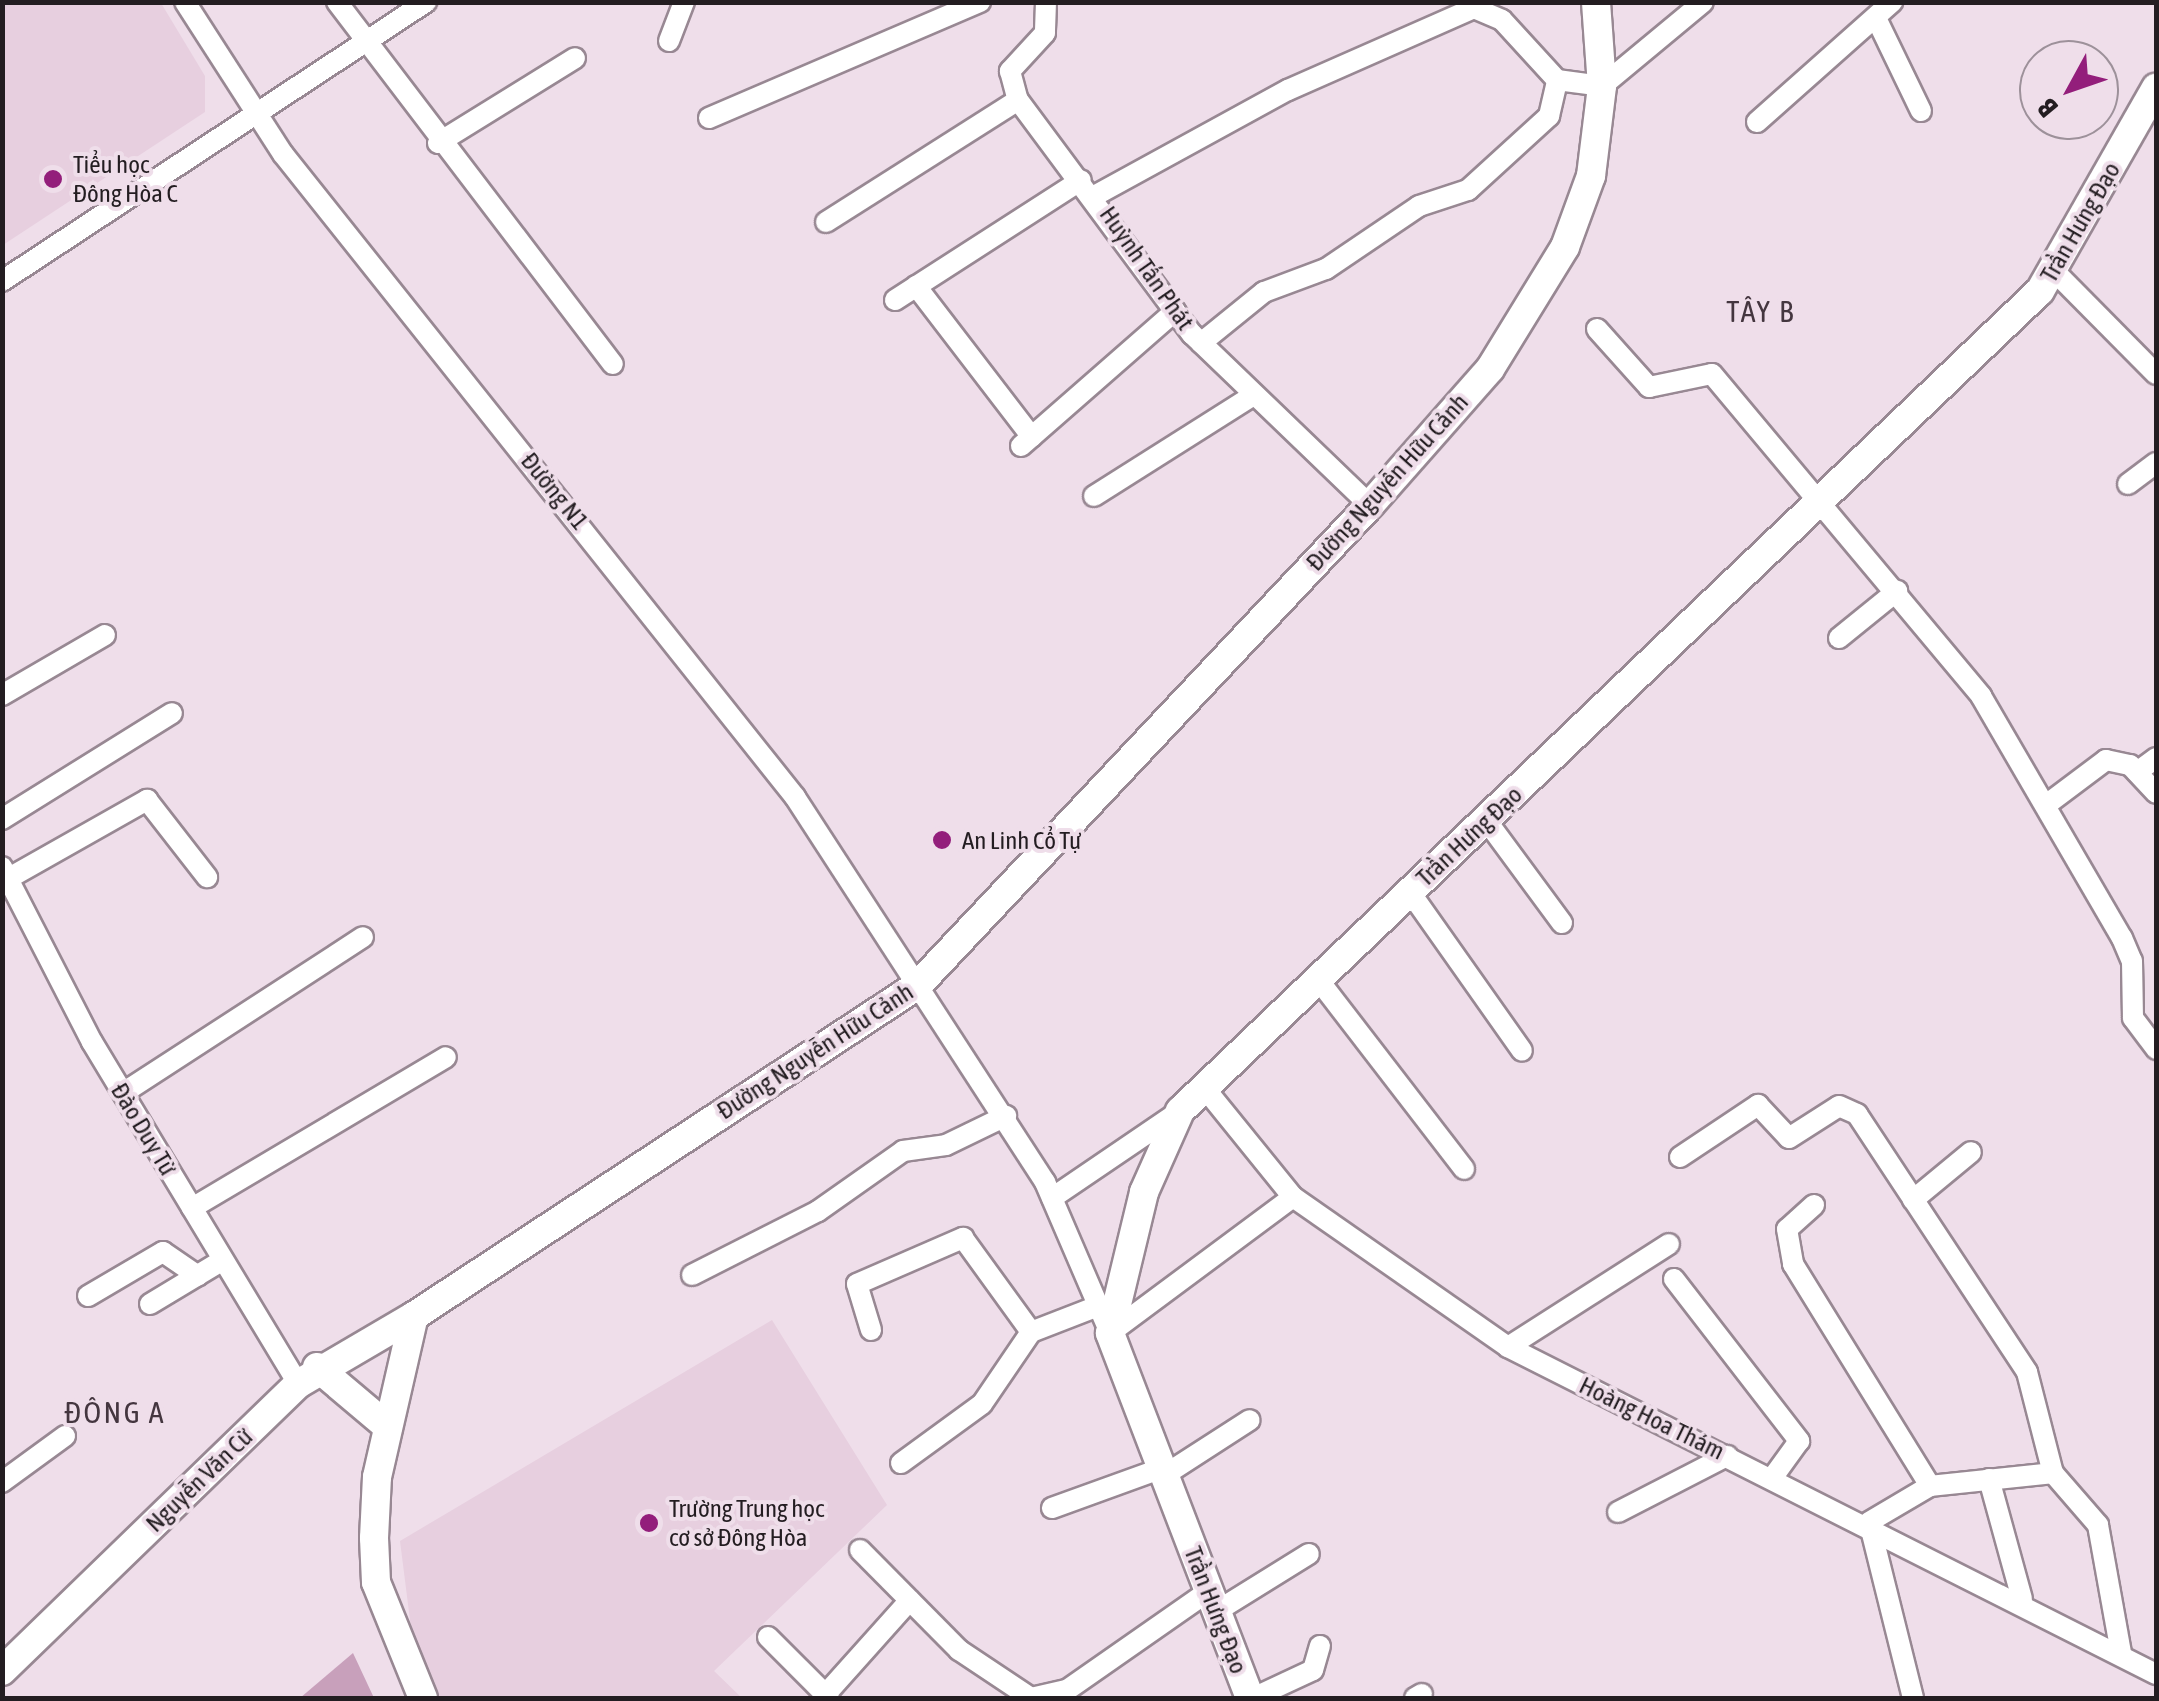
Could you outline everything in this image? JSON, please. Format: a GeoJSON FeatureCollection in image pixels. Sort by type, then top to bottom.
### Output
{"type":"FeatureCollection","features":[{"type":"Feature","properties":{"kind":"street","name":"Đường N1"},"geometry":{"type":"LineString","coordinates":[[185,2],[254,115],[767,758],[1006,1116],[1052,1198],[1110,1333]]}},
{"type":"Feature","properties":{"kind":"street"},"geometry":{"type":"LineString","coordinates":[[337,2],[362,45],[613,364]]}},
{"type":"Feature","properties":{"kind":"street"},"geometry":{"type":"LineString","coordinates":[[2,281],[426,2]]}},
{"type":"Feature","properties":{"kind":"street"},"geometry":{"type":"LineString","coordinates":[[669,42],[684,2]]}},
{"type":"Feature","properties":{"kind":"street"},"geometry":{"type":"LineString","coordinates":[[709,118],[952,8],[980,2]]}},
{"type":"Feature","properties":{"kind":"street"},"geometry":{"type":"LineString","coordinates":[[826,222],[1018,100],[1010,71],[1046,33],[1046,2]]}},
{"type":"Feature","properties":{"kind":"street","name":"Đường Nguyễn Hữu Cảnh"},"geometry":{"type":"LineString","coordinates":[[414,1316],[918,985],[1370,504],[1490,368],[1565,246],[1591,176],[1602,86],[1596,2]]}},
{"type":"Feature","properties":{"kind":"street"},"geometry":{"type":"LineString","coordinates":[[895,300],[1089,187],[1288,90],[1474,8],[1502,20],[1557,80],[1602,86],[1704,2]]}},
{"type":"Feature","properties":{"kind":"street"},"geometry":{"type":"LineString","coordinates":[[1757,122],[1877,20],[1892,2]]}},
{"type":"Feature","properties":{"kind":"street"},"geometry":{"type":"LineString","coordinates":[[1877,20],[1921,112]]}},
{"type":"Feature","properties":{"kind":"street"},"geometry":{"type":"LineString","coordinates":[[438,144],[575,58]]}},
{"type":"Feature","properties":{"kind":"street"},"geometry":{"type":"LineString","coordinates":[[1201,343],[1264,292],[1326,269],[1418,206],[1468,190],[1549,116],[1557,80]]}},
{"type":"Feature","properties":{"kind":"street","name":"Trần Hưng Đạo"},"geometry":{"type":"LineString","coordinates":[[1252,1698],[1110,1333],[1139,1208],[1180,1111],[2056,273],[2149,119],[2156,88]]}},
{"type":"Feature","properties":{"kind":"street","name":"Huỳnh Tấn Phát"},"geometry":{"type":"LineString","coordinates":[[1018,100],[1089,187],[1201,343],[1370,504]]}},
{"type":"Feature","properties":{"kind":"street"},"geometry":{"type":"LineString","coordinates":[[2056,273],[2156,374]]}},
{"type":"Feature","properties":{"kind":"street"},"geometry":{"type":"LineString","coordinates":[[916,286],[1026,442],[1175,311]]}},
{"type":"Feature","properties":{"kind":"street"},"geometry":{"type":"LineString","coordinates":[[1598,329],[1648,387],[1712,374],[1824,498],[1981,696],[2132,961],[2133,1018],[2156,1049]]}},
{"type":"Feature","properties":{"kind":"street"},"geometry":{"type":"LineString","coordinates":[[1094,496],[1254,395]]}},
{"type":"Feature","properties":{"kind":"street"},"geometry":{"type":"LineString","coordinates":[[2128,484],[2156,463]]}},
{"type":"Feature","properties":{"kind":"street"},"geometry":{"type":"LineString","coordinates":[[1839,638],[1897,591]]}},
{"type":"Feature","properties":{"kind":"street"},"geometry":{"type":"LineString","coordinates":[[2,695],[106,635]]}},
{"type":"Feature","properties":{"kind":"street"},"geometry":{"type":"LineString","coordinates":[[2,819],[172,714]]}},
{"type":"Feature","properties":{"kind":"street"},"geometry":{"type":"LineString","coordinates":[[2137,772],[2156,758]]}},
{"type":"Feature","properties":{"kind":"street"},"geometry":{"type":"LineString","coordinates":[[2046,805],[2106,760],[2137,772],[2156,792]]}},
{"type":"Feature","properties":{"kind":"street"},"geometry":{"type":"LineString","coordinates":[[6,872],[148,800],[207,877]]}},
{"type":"Feature","properties":{"kind":"street"},"geometry":{"type":"LineString","coordinates":[[1486,820],[1562,923]]}},
{"type":"Feature","properties":{"kind":"street","name":"Đào Duy Từ"},"geometry":{"type":"LineString","coordinates":[[6,872],[123,1093],[224,1260],[307,1376]]}},
{"type":"Feature","properties":{"kind":"street"},"geometry":{"type":"LineString","coordinates":[[1410,892],[1522,1050]]}},
{"type":"Feature","properties":{"kind":"street"},"geometry":{"type":"LineString","coordinates":[[123,1093],[362,937]]}},
{"type":"Feature","properties":{"kind":"street"},"geometry":{"type":"LineString","coordinates":[[1318,978],[1464,1169]]}},
{"type":"Feature","properties":{"kind":"street"},"geometry":{"type":"LineString","coordinates":[[192,1208],[446,1056]]}},
{"type":"Feature","properties":{"kind":"street","name":"Hoàng Hoa Thám"},"geometry":{"type":"LineString","coordinates":[[1203,1086],[1293,1196],[1508,1346],[2022,1599],[2156,1674]]}},
{"type":"Feature","properties":{"kind":"street"},"geometry":{"type":"LineString","coordinates":[[1680,1158],[1758,1105],[1789,1138],[1844,1105],[1914,1200],[2027,1372],[2053,1473],[2098,1524],[2121,1653]]}},
{"type":"Feature","properties":{"kind":"street"},"geometry":{"type":"LineString","coordinates":[[1052,1198],[1180,1111]]}},
{"type":"Feature","properties":{"kind":"street"},"geometry":{"type":"LineString","coordinates":[[692,1275],[818,1211],[903,1151],[946,1145],[1006,1116]]}},
{"type":"Feature","properties":{"kind":"street"},"geometry":{"type":"LineString","coordinates":[[1914,1200],[1970,1152]]}},
{"type":"Feature","properties":{"kind":"street"},"geometry":{"type":"LineString","coordinates":[[1110,1333],[1293,1196]]}},
{"type":"Feature","properties":{"kind":"street"},"geometry":{"type":"LineString","coordinates":[[1814,1205],[1787,1229],[1792,1264],[1930,1486]]}},
{"type":"Feature","properties":{"kind":"street"},"geometry":{"type":"LineString","coordinates":[[872,1330],[857,1284],[962,1238],[1031,1332]]}},
{"type":"Feature","properties":{"kind":"street"},"geometry":{"type":"LineString","coordinates":[[1508,1346],[1669,1244]]}},
{"type":"Feature","properties":{"kind":"street"},"geometry":{"type":"LineString","coordinates":[[88,1296],[163,1252],[198,1276]]}},
{"type":"Feature","properties":{"kind":"street"},"geometry":{"type":"LineString","coordinates":[[150,1304],[224,1260]]}},
{"type":"Feature","properties":{"kind":"street"},"geometry":{"type":"LineString","coordinates":[[1674,1279],[1799,1441],[1774,1477]]}},
{"type":"Feature","properties":{"kind":"street"},"geometry":{"type":"LineString","coordinates":[[901,1463],[982,1404],[1031,1332],[1098,1306]]}},
{"type":"Feature","properties":{"kind":"street"},"geometry":{"type":"LineString","coordinates":[[414,1316],[388,1427],[376,1582],[423,1698]]}},
{"type":"Feature","properties":{"kind":"street","name":"Nguyễn Văn Cừ"},"geometry":{"type":"LineString","coordinates":[[5,1663],[307,1376],[414,1316]]}},
{"type":"Feature","properties":{"kind":"street"},"geometry":{"type":"LineString","coordinates":[[307,1376],[388,1427]]}},
{"type":"Feature","properties":{"kind":"street"},"geometry":{"type":"LineString","coordinates":[[1052,1508],[1161,1472],[1250,1420]]}},
{"type":"Feature","properties":{"kind":"street"},"geometry":{"type":"LineString","coordinates":[[2,1482],[66,1436]]}},
{"type":"Feature","properties":{"kind":"street"},"geometry":{"type":"LineString","coordinates":[[1618,1512],[1728,1456]]}},
{"type":"Feature","properties":{"kind":"street"},"geometry":{"type":"LineString","coordinates":[[1913,1698],[1869,1522],[1930,1486],[2053,1473]]}},
{"type":"Feature","properties":{"kind":"street"},"geometry":{"type":"LineString","coordinates":[[1988,1479],[2022,1599]]}},
{"type":"Feature","properties":{"kind":"street"},"geometry":{"type":"LineString","coordinates":[[860,1550],[959,1650],[1030,1698],[1050,1697],[1213,1601],[1309,1554]]}},
{"type":"Feature","properties":{"kind":"street"},"geometry":{"type":"LineString","coordinates":[[768,1638],[827,1697],[910,1600]]}},
{"type":"Feature","properties":{"kind":"street"},"geometry":{"type":"LineString","coordinates":[[1252,1698],[1313,1670],[1320,1646]]}},
{"type":"Feature","properties":{"kind":"shaded area","name":"Tiểu học Đông Hòa C"},"geometry":{"type":"Polygon","coordinates":[[[3,2],[161,3],[205,76],[205,112],[3,245],[3,2]]]}},
{"type":"Feature","properties":{"kind":"shaded area","name":"Trường Trung học cơ sở Đông Hòa"},"geometry":{"type":"Polygon","coordinates":[[[772,1320],[887,1505],[714,1671],[742,1698],[434,1698],[411,1628],[400,1541],[772,1320]]]}},
{"type":"Feature","properties":{"kind":"shaded area"},"geometry":{"type":"Polygon","coordinates":[[[353,1653],[374,1698],[300,1698],[353,1653]]]}},
{"type":"Feature","properties":{"kind":"place","name":"Tiểu học Đông Hòa C"},"geometry":{"type":"Point","coordinates":[53,179]}},
{"type":"Feature","properties":{"kind":"place","name":"An Linh Cổ Tự"},"geometry":{"type":"Point","coordinates":[942,840]}},
{"type":"Feature","properties":{"kind":"place","name":"Trường Trung học cơ sở Đông Hòa"},"geometry":{"type":"Point","coordinates":[649,1523]}},
{"type":"Feature","properties":{"kind":"district","name":"TÂY B"},"geometry":{"type":"Point","coordinates":[1761,311]}},
{"type":"Feature","properties":{"kind":"district","name":"ĐÔNG A"},"geometry":{"type":"Point","coordinates":[115,1412]}}]}
